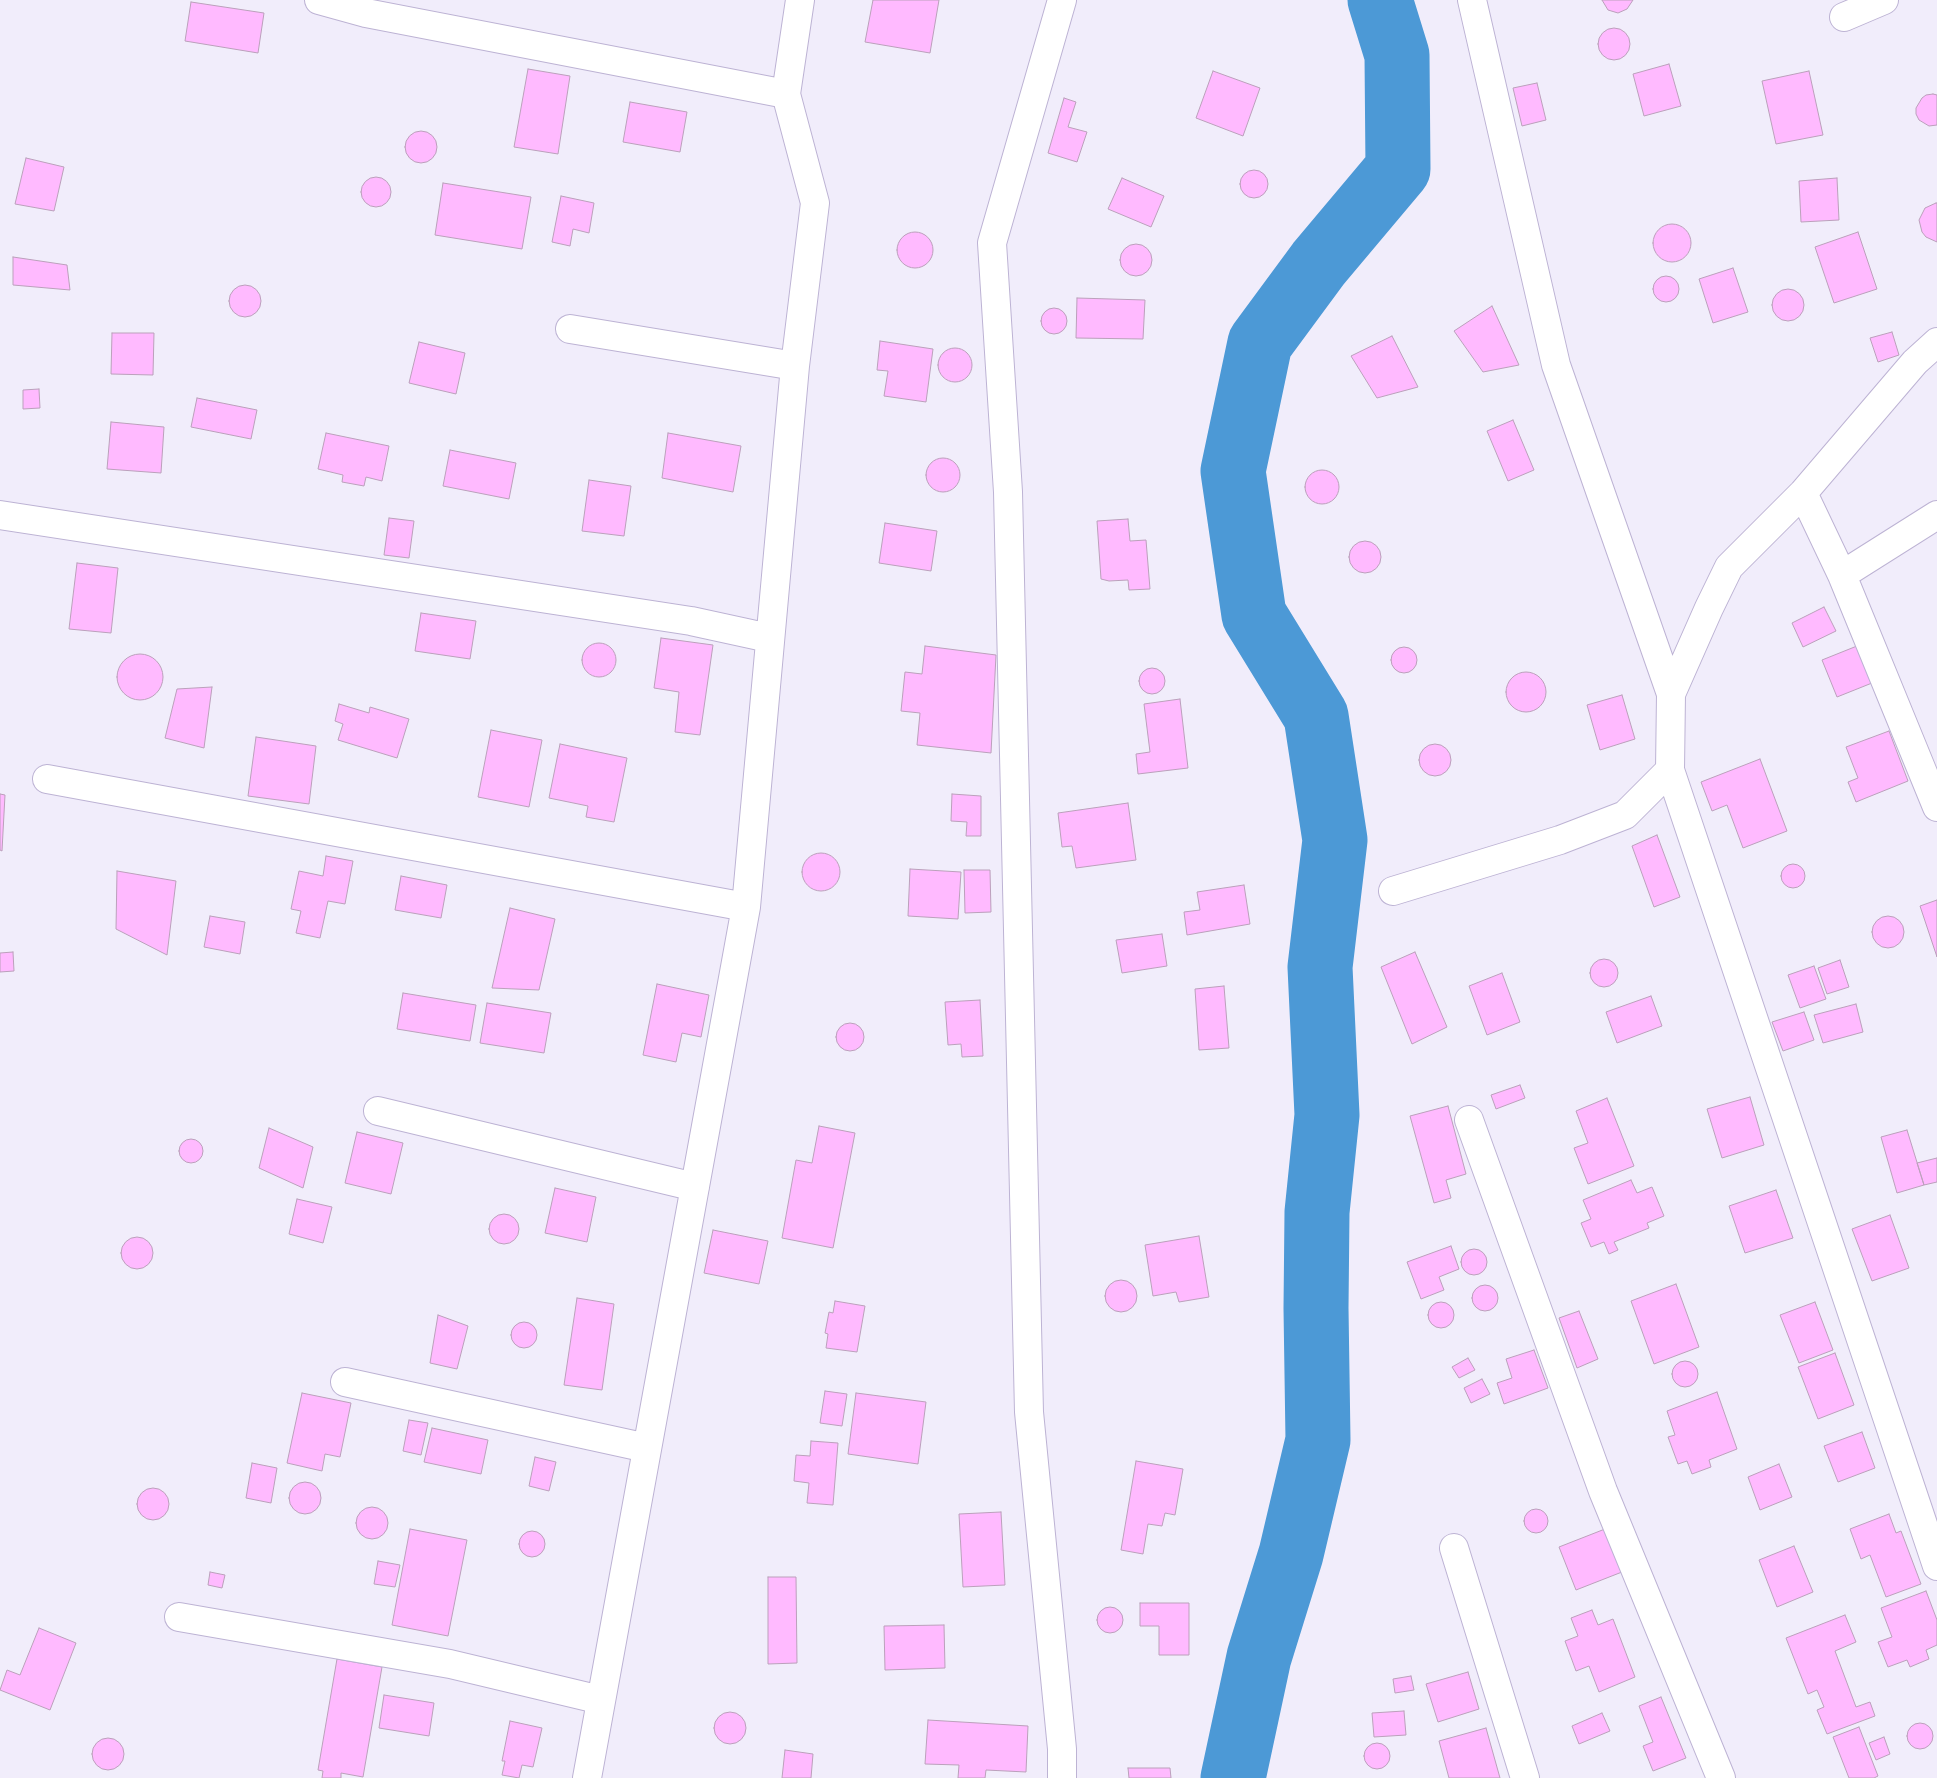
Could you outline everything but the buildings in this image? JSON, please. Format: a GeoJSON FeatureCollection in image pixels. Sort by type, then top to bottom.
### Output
{"type":"FeatureCollection","features":[{"type":"Feature","properties":{"kind":"street"},"geometry":{"type":"LineString","coordinates":[[319,0],[366,13],[786,94]]}},
{"type":"Feature","properties":{"kind":"street"},"geometry":{"type":"LineString","coordinates":[[587,1778],[746,907],[794,366],[815,204],[786,94],[800,0]]}},
{"type":"Feature","properties":{"kind":"street"},"geometry":{"type":"LineString","coordinates":[[1062,0],[992,242],[1008,492],[1029,1412],[1062,1749],[1062,1778]]}},
{"type":"Feature","properties":{"kind":"street"},"geometry":{"type":"LineString","coordinates":[[1472,0],[1556,365],[1671,694],[1670,770],[1937,1566]]}},
{"type":"Feature","properties":{"kind":"street"},"geometry":{"type":"LineString","coordinates":[[1844,17],[1884,0]]}},
{"type":"Feature","properties":{"kind":"street"},"geometry":{"type":"LineString","coordinates":[[570,329],[794,366]]}},
{"type":"Feature","properties":{"kind":"street"},"geometry":{"type":"LineString","coordinates":[[1671,694],[1729,567],[1802,493],[1915,362],[1937,342]]}},
{"type":"Feature","properties":{"kind":"street"},"geometry":{"type":"LineString","coordinates":[[1802,493],[1842,575],[1937,807]]}},
{"type":"Feature","properties":{"kind":"street"},"geometry":{"type":"LineString","coordinates":[[0,515],[691,621],[769,638]]}},
{"type":"Feature","properties":{"kind":"street"},"geometry":{"type":"LineString","coordinates":[[1842,575],[1937,515]]}},
{"type":"Feature","properties":{"kind":"street"},"geometry":{"type":"LineString","coordinates":[[1393,891],[1560,840],[1625,815],[1670,770]]}},
{"type":"Feature","properties":{"kind":"street"},"geometry":{"type":"LineString","coordinates":[[47,779],[746,907]]}},
{"type":"Feature","properties":{"kind":"street"},"geometry":{"type":"LineString","coordinates":[[378,1111],[695,1187]]}},
{"type":"Feature","properties":{"kind":"street"},"geometry":{"type":"LineString","coordinates":[[1469,1120],[1603,1491],[1721,1778]]}},
{"type":"Feature","properties":{"kind":"street"},"geometry":{"type":"LineString","coordinates":[[345,1382],[647,1448]]}},
{"type":"Feature","properties":{"kind":"street"},"geometry":{"type":"LineString","coordinates":[[1454,1548],[1525,1778]]}},
{"type":"Feature","properties":{"kind":"street"},"geometry":{"type":"LineString","coordinates":[[179,1617],[450,1664],[601,1700]]}},
{"type":"Feature","properties":{"kind":"waterway"},"geometry":{"type":"LineString","coordinates":[[1233,1778],[1259,1657],[1291,1554],[1318,1440],[1317,1212],[1327,1115],[1320,967],[1335,840],[1316,716],[1254,615],[1233,471],[1260,343],[1319,263],[1398,169],[1397,55],[1380,0]]}}]}
